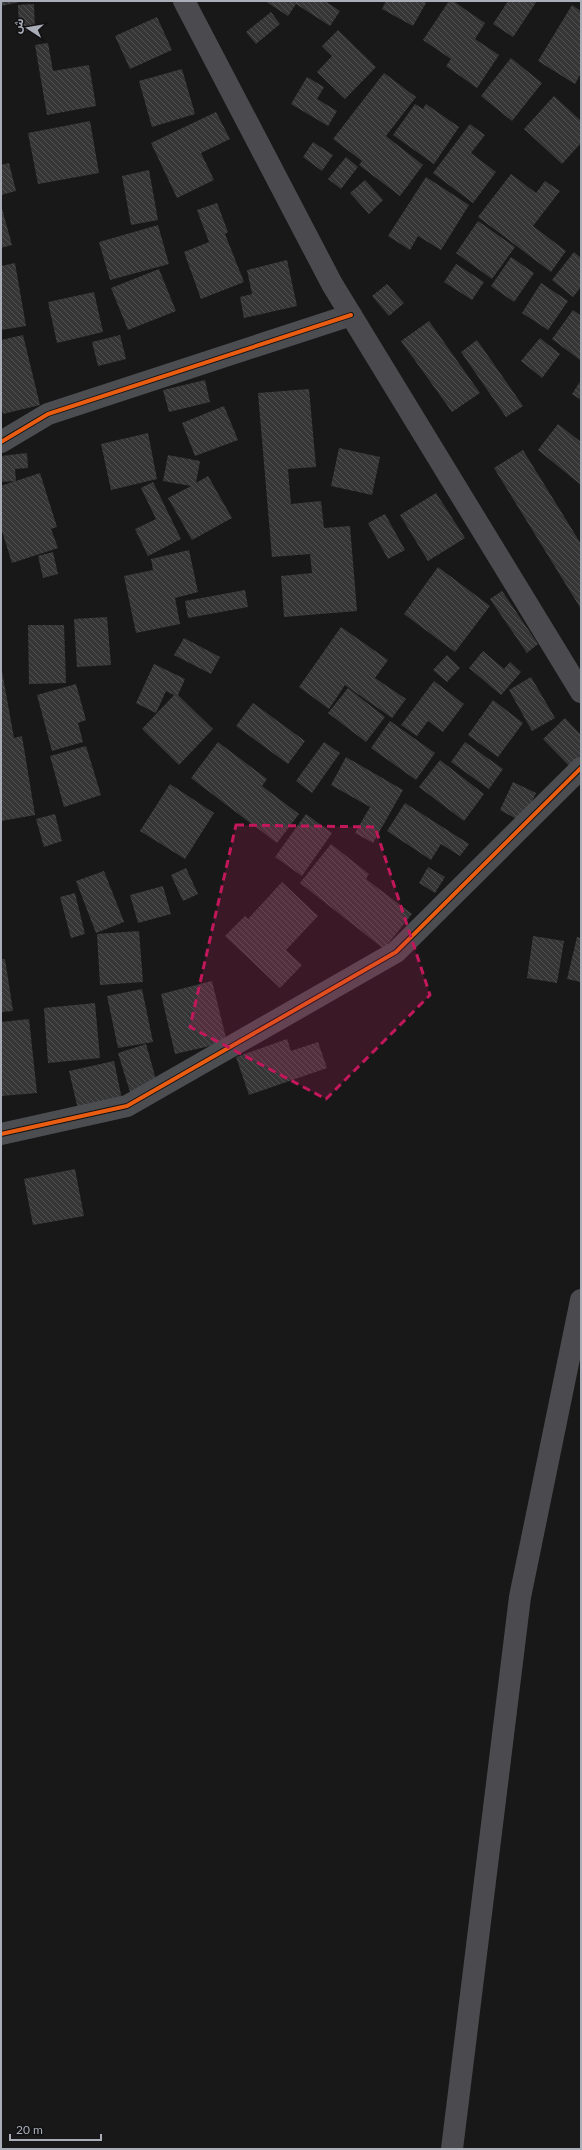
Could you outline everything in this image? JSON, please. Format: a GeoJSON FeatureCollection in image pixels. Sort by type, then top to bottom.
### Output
{"type":"FeatureCollection","features":[{"type":"Feature","properties":{"kind":"main road"},"geometry":{"type":"LineString","coordinates":[[184,1],[332,284],[581,692]]}},
{"type":"Feature","properties":{"kind":"main road"},"geometry":{"type":"LineString","coordinates":[[452,2149],[520,1597],[581,1300]]}},
{"type":"Feature","properties":{"kind":"street"},"geometry":{"type":"LineString","coordinates":[[1,442],[48,414],[351,315]]}},
{"type":"Feature","properties":{"kind":"street"},"geometry":{"type":"LineString","coordinates":[[1,1134],[127,1106],[396,952],[581,768]]}},
{"type":"Feature","properties":{"kind":"highlighted area"},"geometry":{"type":"Polygon","coordinates":[[[236,825],[375,827],[430,995],[326,1099],[190,1027],[236,825]]]}},
{"type":"Feature","properties":{"kind":"building"},"geometry":{"type":"Polygon","coordinates":[[[1,1],[20,1],[20,2],[1,6],[1,1]]]}},
{"type":"Feature","properties":{"kind":"building"},"geometry":{"type":"Polygon","coordinates":[[[265,1],[325,1],[340,11],[330,26],[296,4],[288,16],[265,1]]]}},
{"type":"Feature","properties":{"kind":"building"},"geometry":{"type":"Polygon","coordinates":[[[386,1],[427,1],[413,26],[382,9],[386,1]]]}},
{"type":"Feature","properties":{"kind":"building"},"geometry":{"type":"Polygon","coordinates":[[[449,1],[453,1],[485,23],[475,39],[499,55],[477,88],[446,66],[451,59],[423,40],[449,1]]]}},
{"type":"Feature","properties":{"kind":"building"},"geometry":{"type":"Polygon","coordinates":[[[508,1],[537,1],[513,37],[493,24],[508,1]]]}},
{"type":"Feature","properties":{"kind":"building"},"geometry":{"type":"Polygon","coordinates":[[[34,4],[35,31],[19,31],[18,5],[34,4]]]}},
{"type":"Feature","properties":{"kind":"building"},"geometry":{"type":"Polygon","coordinates":[[[572,5],[581,11],[581,73],[575,84],[538,61],[572,5]]]}},
{"type":"Feature","properties":{"kind":"building"},"geometry":{"type":"Polygon","coordinates":[[[271,12],[280,24],[256,44],[246,32],[271,12]]]}},
{"type":"Feature","properties":{"kind":"building"},"geometry":{"type":"Polygon","coordinates":[[[157,17],[172,50],[130,69],[115,36],[157,17]]]}},
{"type":"Feature","properties":{"kind":"building"},"geometry":{"type":"Polygon","coordinates":[[[338,30],[376,67],[345,99],[317,72],[332,56],[322,46],[338,30]]]}},
{"type":"Feature","properties":{"kind":"building"},"geometry":{"type":"Polygon","coordinates":[[[48,43],[53,71],[89,65],[96,106],[47,115],[35,45],[48,43]]]}},
{"type":"Feature","properties":{"kind":"building"},"geometry":{"type":"Polygon","coordinates":[[[511,58],[542,83],[512,121],[481,96],[511,58]]]}},
{"type":"Feature","properties":{"kind":"building"},"geometry":{"type":"Polygon","coordinates":[[[182,69],[195,114],[152,127],[139,81],[182,69]]]}},
{"type":"Feature","properties":{"kind":"building"},"geometry":{"type":"Polygon","coordinates":[[[384,73],[416,97],[386,136],[423,165],[400,196],[359,165],[362,161],[333,139],[384,73]]]}},
{"type":"Feature","properties":{"kind":"building"},"geometry":{"type":"Polygon","coordinates":[[[307,77],[324,87],[317,99],[337,111],[328,126],[291,104],[307,77]]]}},
{"type":"Feature","properties":{"kind":"building"},"geometry":{"type":"Polygon","coordinates":[[[554,96],[581,121],[581,143],[562,164],[524,129],[554,96]]]}},
{"type":"Feature","properties":{"kind":"building"},"geometry":{"type":"Polygon","coordinates":[[[415,104],[423,109],[426,104],[459,127],[434,164],[393,135],[415,104]]]}},
{"type":"Feature","properties":{"kind":"building"},"geometry":{"type":"Polygon","coordinates":[[[216,112],[230,139],[201,153],[214,180],[177,198],[151,143],[216,112]]]}},
{"type":"Feature","properties":{"kind":"building"},"geometry":{"type":"Polygon","coordinates":[[[90,121],[99,173],[38,184],[28,133],[90,121]]]}},
{"type":"Feature","properties":{"kind":"building"},"geometry":{"type":"Polygon","coordinates":[[[470,124],[485,135],[471,153],[496,172],[473,203],[433,173],[470,124]]]}},
{"type":"Feature","properties":{"kind":"building"},"geometry":{"type":"Polygon","coordinates":[[[313,142],[333,155],[322,171],[303,157],[313,142]]]}},
{"type":"Feature","properties":{"kind":"building"},"geometry":{"type":"Polygon","coordinates":[[[346,157],[358,167],[341,189],[328,179],[346,157]]]}},
{"type":"Feature","properties":{"kind":"building"},"geometry":{"type":"Polygon","coordinates":[[[9,163],[16,191],[1,195],[1,165],[9,163]]]}},
{"type":"Feature","properties":{"kind":"building"},"geometry":{"type":"Polygon","coordinates":[[[149,170],[158,220],[131,225],[122,176],[149,170]]]}},
{"type":"Feature","properties":{"kind":"building"},"geometry":{"type":"Polygon","coordinates":[[[511,174],[536,193],[545,181],[560,191],[533,226],[566,251],[551,272],[478,217],[511,174]]]}},
{"type":"Feature","properties":{"kind":"building"},"geometry":{"type":"Polygon","coordinates":[[[426,177],[469,205],[441,250],[418,236],[410,250],[388,236],[426,177]]]}},
{"type":"Feature","properties":{"kind":"building"},"geometry":{"type":"Polygon","coordinates":[[[365,180],[383,200],[369,214],[350,193],[365,180]]]}},
{"type":"Feature","properties":{"kind":"building"},"geometry":{"type":"Polygon","coordinates":[[[217,203],[228,232],[225,234],[244,282],[201,299],[184,252],[209,242],[197,210],[217,203]]]}},
{"type":"Feature","properties":{"kind":"building"},"geometry":{"type":"Polygon","coordinates":[[[1,205],[12,245],[1,248],[1,205]]]}},
{"type":"Feature","properties":{"kind":"building"},"geometry":{"type":"Polygon","coordinates":[[[478,221],[515,247],[492,279],[456,253],[478,221]]]}},
{"type":"Feature","properties":{"kind":"building"},"geometry":{"type":"Polygon","coordinates":[[[158,225],[169,264],[110,280],[99,242],[158,225]]]}},
{"type":"Feature","properties":{"kind":"building"},"geometry":{"type":"Polygon","coordinates":[[[574,252],[581,258],[581,287],[573,297],[552,280],[574,252]]]}},
{"type":"Feature","properties":{"kind":"building"},"geometry":{"type":"Polygon","coordinates":[[[511,257],[534,273],[514,302],[491,286],[511,257]]]}},
{"type":"Feature","properties":{"kind":"building"},"geometry":{"type":"Polygon","coordinates":[[[287,260],[297,306],[244,318],[240,297],[252,294],[247,270],[287,260]]]}},
{"type":"Feature","properties":{"kind":"building"},"geometry":{"type":"Polygon","coordinates":[[[15,263],[26,326],[1,330],[1,266],[15,263]]]}},
{"type":"Feature","properties":{"kind":"building"},"geometry":{"type":"Polygon","coordinates":[[[456,264],[484,282],[472,300],[444,282],[456,264]]]}},
{"type":"Feature","properties":{"kind":"building"},"geometry":{"type":"Polygon","coordinates":[[[159,269],[176,311],[128,330],[111,288],[159,269]]]}},
{"type":"Feature","properties":{"kind":"building"},"geometry":{"type":"Polygon","coordinates":[[[541,283],[568,301],[548,330],[522,313],[541,283]]]}},
{"type":"Feature","properties":{"kind":"building"},"geometry":{"type":"Polygon","coordinates":[[[387,284],[404,303],[389,316],[372,296],[387,284]]]}},
{"type":"Feature","properties":{"kind":"building"},"geometry":{"type":"Polygon","coordinates":[[[94,292],[103,332],[57,343],[48,302],[94,292]]]}},
{"type":"Feature","properties":{"kind":"building"},"geometry":{"type":"Polygon","coordinates":[[[573,310],[581,316],[580,360],[552,339],[573,310]]]}},
{"type":"Feature","properties":{"kind":"building"},"geometry":{"type":"Polygon","coordinates":[[[429,321],[480,393],[452,412],[401,341],[429,321]]]}},
{"type":"Feature","properties":{"kind":"building"},"geometry":{"type":"Polygon","coordinates":[[[23,335],[40,405],[3,414],[1,404],[1,340],[23,335]]]}},
{"type":"Feature","properties":{"kind":"building"},"geometry":{"type":"Polygon","coordinates":[[[120,335],[126,359],[98,366],[92,342],[120,335]]]}},
{"type":"Feature","properties":{"kind":"building"},"geometry":{"type":"Polygon","coordinates":[[[540,338],[560,354],[542,378],[521,361],[540,338]]]}},
{"type":"Feature","properties":{"kind":"building"},"geometry":{"type":"Polygon","coordinates":[[[477,340],[523,406],[506,417],[461,352],[477,340]]]}},
{"type":"Feature","properties":{"kind":"building"},"geometry":{"type":"Polygon","coordinates":[[[205,380],[210,402],[169,412],[163,390],[205,380]]]}},
{"type":"Feature","properties":{"kind":"building"},"geometry":{"type":"Polygon","coordinates":[[[581,380],[581,400],[572,394],[581,380]]]}},
{"type":"Feature","properties":{"kind":"building"},"geometry":{"type":"Polygon","coordinates":[[[309,389],[316,467],[288,469],[291,504],[321,501],[324,528],[350,526],[357,611],[284,617],[281,576],[312,573],[310,554],[272,557],[258,393],[309,389]]]}},
{"type":"Feature","properties":{"kind":"building"},"geometry":{"type":"Polygon","coordinates":[[[224,406],[238,440],[195,456],[182,423],[224,406]]]}},
{"type":"Feature","properties":{"kind":"building"},"geometry":{"type":"Polygon","coordinates":[[[558,424],[581,442],[581,485],[538,450],[558,424]]]}},
{"type":"Feature","properties":{"kind":"building"},"geometry":{"type":"Polygon","coordinates":[[[148,433],[157,479],[111,490],[101,444],[148,433]]]}},
{"type":"Feature","properties":{"kind":"building"},"geometry":{"type":"Polygon","coordinates":[[[339,448],[380,457],[372,495],[331,486],[339,448]]]}},
{"type":"Feature","properties":{"kind":"building"},"geometry":{"type":"Polygon","coordinates":[[[523,450],[581,544],[581,609],[494,468],[523,450]]]}},
{"type":"Feature","properties":{"kind":"building"},"geometry":{"type":"Polygon","coordinates":[[[27,453],[28,468],[15,469],[16,481],[40,473],[57,527],[51,529],[58,548],[12,563],[1,528],[1,486],[15,481],[1,482],[1,456],[27,453]]]}},
{"type":"Feature","properties":{"kind":"building"},"geometry":{"type":"Polygon","coordinates":[[[168,455],[200,461],[196,483],[208,476],[232,518],[192,540],[168,498],[191,486],[163,481],[168,455]]]}},
{"type":"Feature","properties":{"kind":"building"},"geometry":{"type":"Polygon","coordinates":[[[153,482],[181,539],[148,556],[135,529],[156,519],[141,488],[153,482]]]}},
{"type":"Feature","properties":{"kind":"building"},"geometry":{"type":"Polygon","coordinates":[[[436,493],[465,538],[428,561],[400,515],[436,493]]]}},
{"type":"Feature","properties":{"kind":"building"},"geometry":{"type":"Polygon","coordinates":[[[385,514],[405,550],[388,559],[368,523],[385,514]]]}},
{"type":"Feature","properties":{"kind":"building"},"geometry":{"type":"Polygon","coordinates":[[[189,550],[198,592],[175,598],[180,624],[136,633],[124,576],[153,570],[151,559],[189,550]]]}},
{"type":"Feature","properties":{"kind":"building"},"geometry":{"type":"Polygon","coordinates":[[[53,552],[58,574],[43,578],[38,556],[53,552]]]}},
{"type":"Feature","properties":{"kind":"building"},"geometry":{"type":"Polygon","coordinates":[[[438,567],[490,606],[455,652],[404,614],[438,567]]]}},
{"type":"Feature","properties":{"kind":"building"},"geometry":{"type":"Polygon","coordinates":[[[245,590],[248,607],[188,618],[185,601],[245,590]]]}},
{"type":"Feature","properties":{"kind":"building"},"geometry":{"type":"Polygon","coordinates":[[[502,591],[538,644],[527,653],[490,599],[502,591]]]}},
{"type":"Feature","properties":{"kind":"building"},"geometry":{"type":"Polygon","coordinates":[[[107,617],[111,665],[77,667],[74,619],[107,617]]]}},
{"type":"Feature","properties":{"kind":"building"},"geometry":{"type":"Polygon","coordinates":[[[28,625],[64,625],[66,683],[29,684],[28,625]]]}},
{"type":"Feature","properties":{"kind":"building"},"geometry":{"type":"Polygon","coordinates":[[[341,627],[388,660],[375,678],[406,699],[392,718],[345,685],[329,709],[299,687],[341,627]]]}},
{"type":"Feature","properties":{"kind":"building"},"geometry":{"type":"Polygon","coordinates":[[[184,638],[220,657],[211,674],[174,655],[184,638]]]}},
{"type":"Feature","properties":{"kind":"building"},"geometry":{"type":"Polygon","coordinates":[[[483,651],[504,669],[510,662],[521,672],[501,695],[469,668],[483,651]]]}},
{"type":"Feature","properties":{"kind":"building"},"geometry":{"type":"Polygon","coordinates":[[[447,655],[460,668],[447,682],[433,670],[447,655]]]}},
{"type":"Feature","properties":{"kind":"building"},"geometry":{"type":"Polygon","coordinates":[[[154,664],[185,679],[178,695],[213,729],[179,765],[142,729],[174,695],[166,691],[156,713],[136,703],[154,664]]]}},
{"type":"Feature","properties":{"kind":"building"},"geometry":{"type":"Polygon","coordinates":[[[1,666],[14,738],[22,736],[35,815],[1,821],[1,666]]]}},
{"type":"Feature","properties":{"kind":"building"},"geometry":{"type":"Polygon","coordinates":[[[531,677],[555,718],[532,731],[509,690],[531,677]]]}},
{"type":"Feature","properties":{"kind":"building"},"geometry":{"type":"Polygon","coordinates":[[[434,681],[464,704],[443,732],[428,721],[417,736],[401,725],[434,681]]]}},
{"type":"Feature","properties":{"kind":"building"},"geometry":{"type":"Polygon","coordinates":[[[76,684],[86,720],[78,723],[83,742],[52,751],[37,695],[76,684]]]}},
{"type":"Feature","properties":{"kind":"building"},"geometry":{"type":"Polygon","coordinates":[[[348,688],[385,717],[366,742],[328,713],[348,688]]]}},
{"type":"Feature","properties":{"kind":"building"},"geometry":{"type":"Polygon","coordinates":[[[493,700],[523,723],[498,757],[468,735],[493,700]]]}},
{"type":"Feature","properties":{"kind":"building"},"geometry":{"type":"Polygon","coordinates":[[[253,703],[305,741],[288,764],[236,726],[253,703]]]}},
{"type":"Feature","properties":{"kind":"building"},"geometry":{"type":"Polygon","coordinates":[[[565,718],[581,735],[581,762],[573,770],[543,739],[565,718]]]}},
{"type":"Feature","properties":{"kind":"building"},"geometry":{"type":"Polygon","coordinates":[[[390,721],[435,753],[416,780],[371,748],[390,721]]]}},
{"type":"Feature","properties":{"kind":"building"},"geometry":{"type":"Polygon","coordinates":[[[218,742],[267,779],[262,786],[299,814],[277,843],[191,778],[218,742]]]}},
{"type":"Feature","properties":{"kind":"building"},"geometry":{"type":"Polygon","coordinates":[[[324,742],[340,753],[312,793],[296,781],[324,742]]]}},
{"type":"Feature","properties":{"kind":"building"},"geometry":{"type":"Polygon","coordinates":[[[465,742],[503,769],[489,789],[451,762],[465,742]]]}},
{"type":"Feature","properties":{"kind":"building"},"geometry":{"type":"Polygon","coordinates":[[[86,746],[101,795],[64,807],[50,756],[86,746]]]}},
{"type":"Feature","properties":{"kind":"building"},"geometry":{"type":"Polygon","coordinates":[[[346,757],[403,790],[373,843],[355,833],[370,807],[331,785],[346,757]]]}},
{"type":"Feature","properties":{"kind":"building"},"geometry":{"type":"Polygon","coordinates":[[[440,760],[484,794],[464,821],[419,787],[440,760]]]}},
{"type":"Feature","properties":{"kind":"building"},"geometry":{"type":"Polygon","coordinates":[[[513,782],[536,793],[522,822],[500,810],[513,782]]]}},
{"type":"Feature","properties":{"kind":"building"},"geometry":{"type":"Polygon","coordinates":[[[170,784],[214,813],[185,859],[140,831],[170,784]]]}},
{"type":"Feature","properties":{"kind":"building"},"geometry":{"type":"Polygon","coordinates":[[[405,803],[469,844],[460,856],[441,844],[431,860],[387,831],[405,803]]]}},
{"type":"Feature","properties":{"kind":"building"},"geometry":{"type":"Polygon","coordinates":[[[55,814],[62,841],[44,847],[36,819],[55,814]]]}},
{"type":"Feature","properties":{"kind":"building"},"geometry":{"type":"Polygon","coordinates":[[[306,814],[332,833],[302,876],[275,857],[306,814]]]}},
{"type":"Feature","properties":{"kind":"building"},"geometry":{"type":"Polygon","coordinates":[[[331,844],[369,874],[366,879],[412,914],[384,949],[300,883],[331,844]]]}},
{"type":"Feature","properties":{"kind":"building"},"geometry":{"type":"Polygon","coordinates":[[[428,867],[445,877],[435,893],[419,883],[428,867]]]}},
{"type":"Feature","properties":{"kind":"building"},"geometry":{"type":"Polygon","coordinates":[[[186,868],[198,894],[183,901],[171,875],[186,868]]]}},
{"type":"Feature","properties":{"kind":"building"},"geometry":{"type":"Polygon","coordinates":[[[104,871],[124,922],[96,933],[76,881],[104,871]]]}},
{"type":"Feature","properties":{"kind":"building"},"geometry":{"type":"Polygon","coordinates":[[[282,882],[318,916],[286,950],[302,965],[280,988],[225,936],[245,916],[248,919],[282,882]]]}},
{"type":"Feature","properties":{"kind":"building"},"geometry":{"type":"Polygon","coordinates":[[[163,886],[171,914],[138,923],[130,895],[163,886]]]}},
{"type":"Feature","properties":{"kind":"building"},"geometry":{"type":"Polygon","coordinates":[[[75,893],[85,934],[71,938],[60,897],[75,893]]]}},
{"type":"Feature","properties":{"kind":"building"},"geometry":{"type":"Polygon","coordinates":[[[139,931],[143,982],[100,985],[97,934],[139,931]]]}},
{"type":"Feature","properties":{"kind":"building"},"geometry":{"type":"Polygon","coordinates":[[[533,936],[564,941],[557,983],[527,978],[533,936]]]}},
{"type":"Feature","properties":{"kind":"building"},"geometry":{"type":"Polygon","coordinates":[[[577,937],[581,938],[581,982],[567,979],[577,937]]]}},
{"type":"Feature","properties":{"kind":"building"},"geometry":{"type":"Polygon","coordinates":[[[1,959],[5,959],[13,1011],[1,1012],[1,959]]]}},
{"type":"Feature","properties":{"kind":"building"},"geometry":{"type":"Polygon","coordinates":[[[212,981],[227,1042],[175,1054],[161,994],[212,981]]]}},
{"type":"Feature","properties":{"kind":"building"},"geometry":{"type":"Polygon","coordinates":[[[142,989],[153,1042],[118,1048],[107,996],[142,989]]]}},
{"type":"Feature","properties":{"kind":"building"},"geometry":{"type":"Polygon","coordinates":[[[95,1003],[100,1058],[48,1063],[44,1008],[95,1003]]]}},
{"type":"Feature","properties":{"kind":"building"},"geometry":{"type":"Polygon","coordinates":[[[29,1019],[37,1093],[1,1096],[1,1022],[29,1019]]]}},
{"type":"Feature","properties":{"kind":"building"},"geometry":{"type":"Polygon","coordinates":[[[287,1039],[291,1051],[318,1042],[327,1068],[249,1095],[236,1057],[287,1039]]]}},
{"type":"Feature","properties":{"kind":"building"},"geometry":{"type":"Polygon","coordinates":[[[146,1044],[157,1083],[130,1092],[118,1053],[146,1044]]]}},
{"type":"Feature","properties":{"kind":"building"},"geometry":{"type":"Polygon","coordinates":[[[114,1061],[124,1109],[80,1118],[69,1071],[114,1061]]]}},
{"type":"Feature","properties":{"kind":"building"},"geometry":{"type":"Polygon","coordinates":[[[75,1169],[84,1216],[33,1225],[24,1179],[75,1169]]]}},
{"type":"Feature","properties":{"kind":"cycle path"},"geometry":{"type":"LineString","coordinates":[[1,442],[48,414],[351,315]]}},
{"type":"Feature","properties":{"kind":"cycle path"},"geometry":{"type":"LineString","coordinates":[[1,1134],[127,1106],[396,952],[581,768]]}}]}
